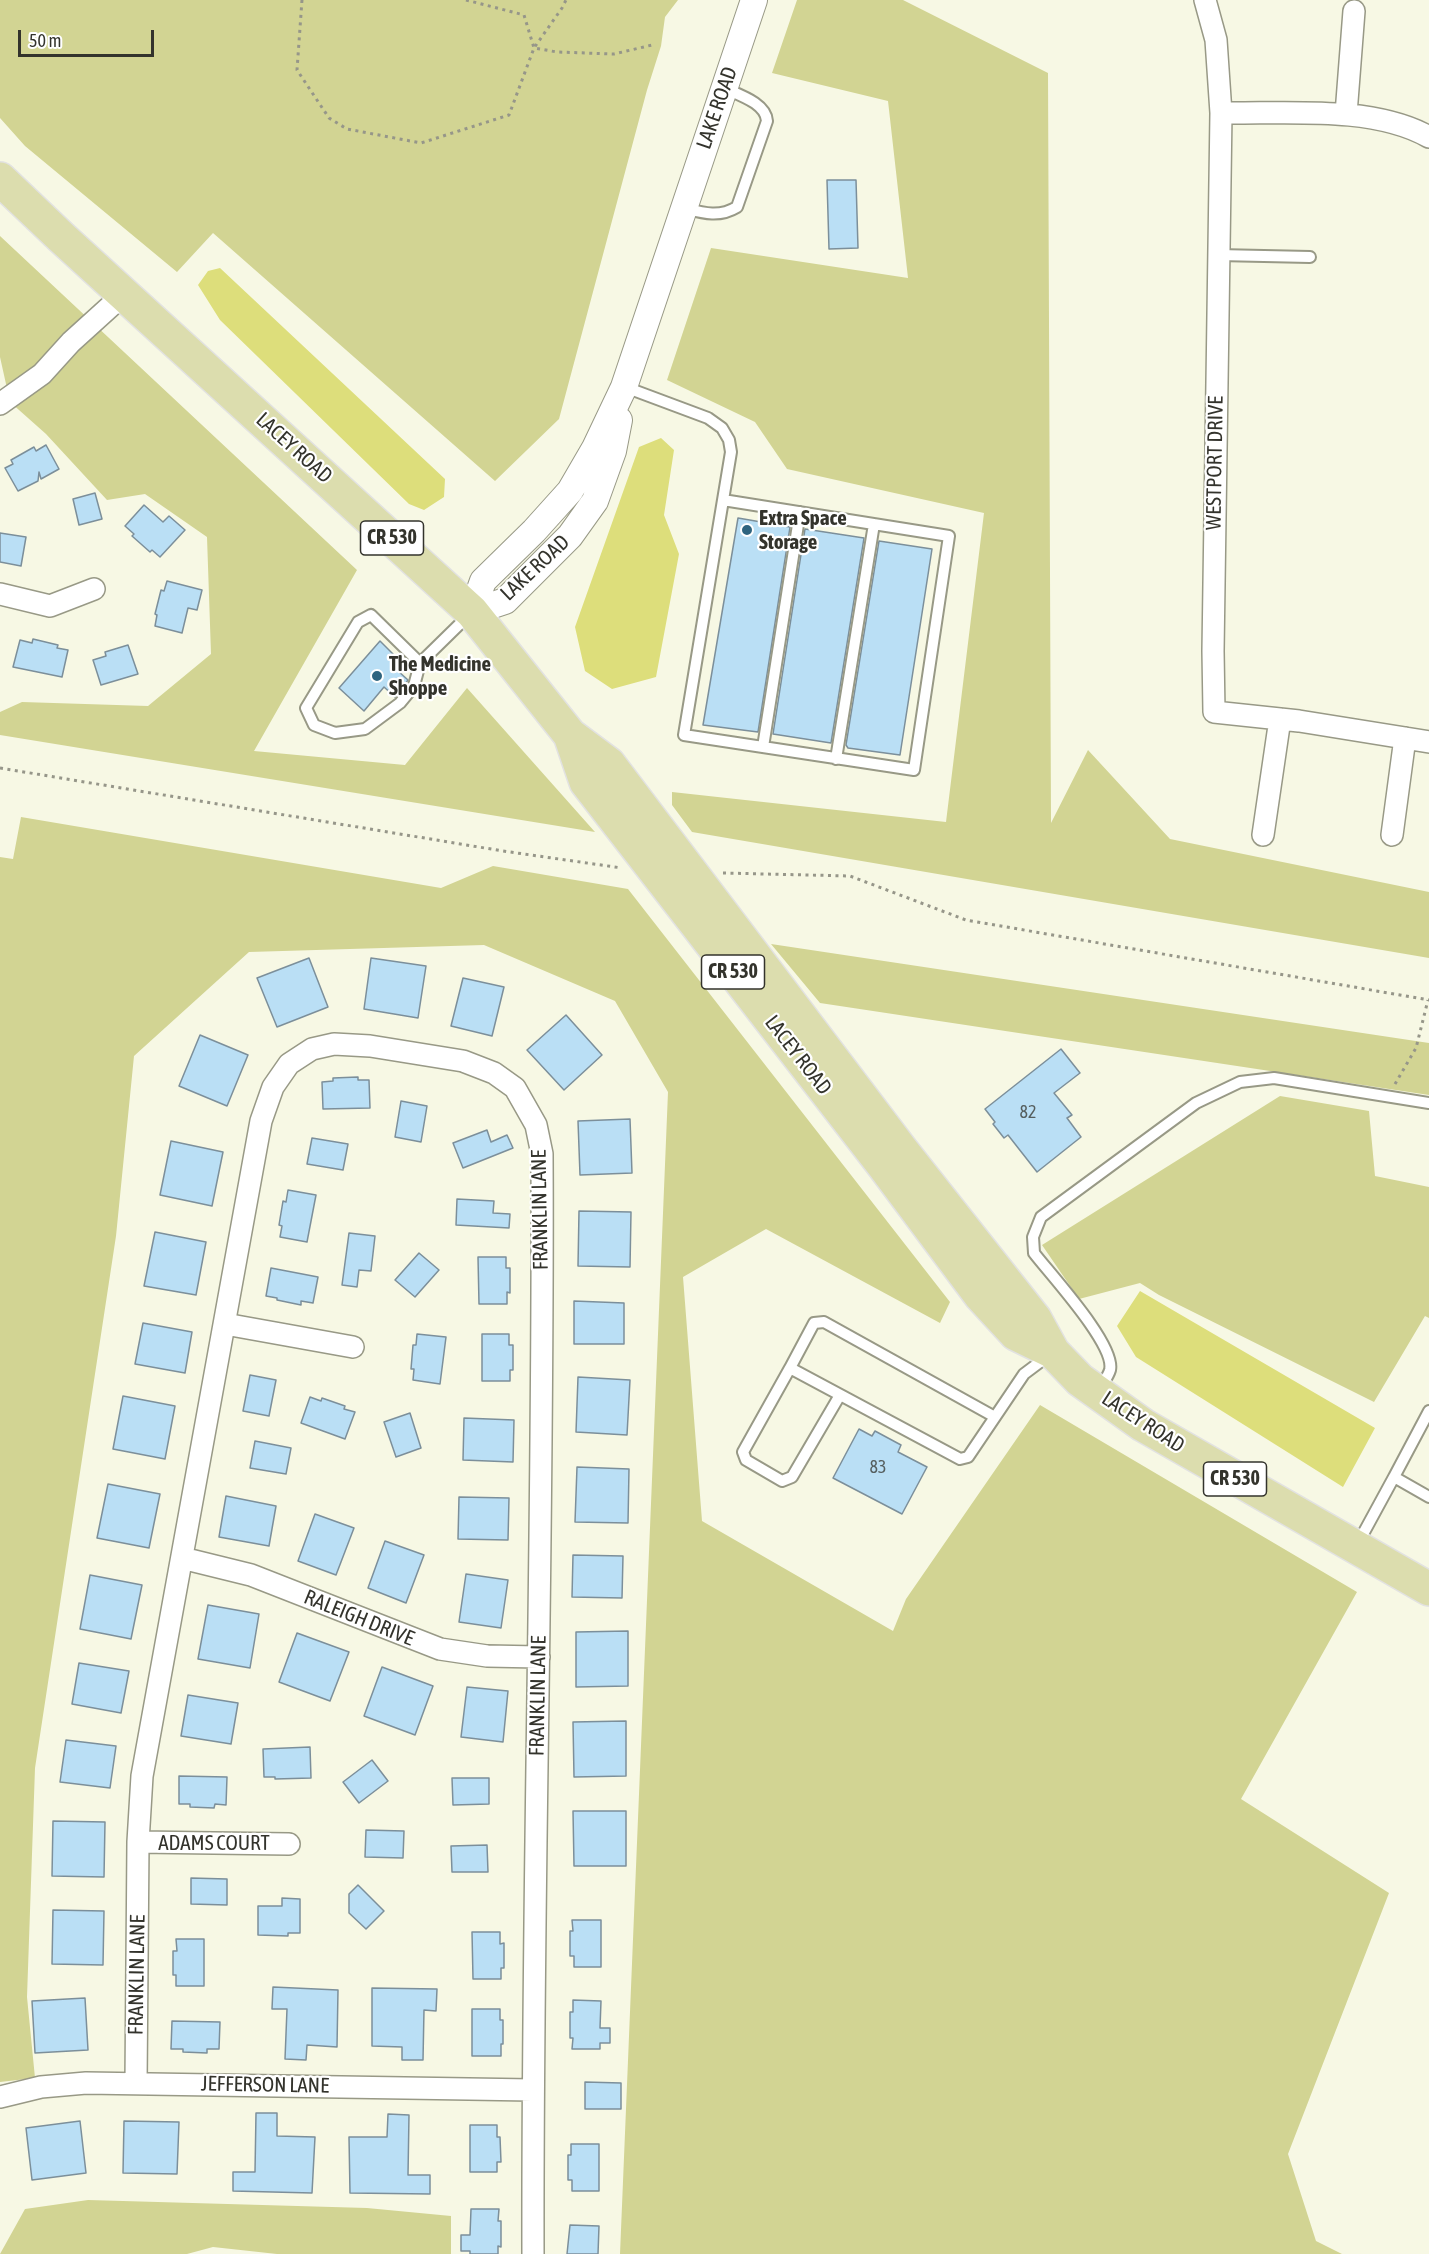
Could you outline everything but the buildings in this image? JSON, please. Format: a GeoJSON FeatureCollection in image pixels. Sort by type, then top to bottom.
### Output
{"type":"FeatureCollection","features":[{"type":"Feature","properties":{"kind":"main road","name":"LACEY ROAD"},"geometry":{"type":"LineString","coordinates":[[0,179],[472,612],[570,735],[609,764],[698,881],[827,1072]]}},
{"type":"Feature","properties":{"kind":"main road","name":"LACEY ROAD"},"geometry":{"type":"LineString","coordinates":[[570,735],[586,782],[650,863],[827,1072],[892,1156],[980,1295],[1016,1334],[1053,1352],[1080,1380],[1143,1425],[1429,1589]]}},
{"type":"Feature","properties":{"kind":"street","name":"LAKE ROAD"},"geometry":{"type":"LineString","coordinates":[[472,612],[505,602],[570,536],[595,501],[613,451],[624,387],[754,0]]}},
{"type":"Feature","properties":{"kind":"street","name":"WESTPORT DRIVE"},"geometry":{"type":"LineString","coordinates":[[1205,0],[1216,40],[1221,113],[1214,712],[1281,719],[1429,742]]}},
{"type":"Feature","properties":{"kind":"street"},"geometry":{"type":"LineString","coordinates":[[1346,114],[1354,12]]}},
{"type":"Feature","properties":{"kind":"street"},"geometry":{"type":"LineString","coordinates":[[1221,113],[1346,114],[1389,122],[1429,137]]}},
{"type":"Feature","properties":{"kind":"street"},"geometry":{"type":"LineString","coordinates":[[0,404],[42,374],[71,342],[124,294]]}},
{"type":"Feature","properties":{"kind":"street"},"geometry":{"type":"LineString","coordinates":[[0,594],[50,606],[94,590]]}},
{"type":"Feature","properties":{"kind":"street"},"geometry":{"type":"LineString","coordinates":[[1263,835],[1281,719]]}},
{"type":"Feature","properties":{"kind":"street"},"geometry":{"type":"LineString","coordinates":[[1392,836],[1406,738]]}},
{"type":"Feature","properties":{"kind":"street","name":"FRANKLIN LANE"},"geometry":{"type":"LineString","coordinates":[[136,2083],[138,1842],[142,1776],[261,1121],[273,1087],[289,1064],[312,1049],[334,1044],[370,1046],[463,1061],[494,1073],[515,1088],[536,1125],[542,1154],[539,1657],[532,2090],[533,2254]]}},
{"type":"Feature","properties":{"kind":"street"},"geometry":{"type":"LineString","coordinates":[[225,1324],[353,1347]]}},
{"type":"Feature","properties":{"kind":"street","name":"RALEIGH DRIVE"},"geometry":{"type":"LineString","coordinates":[[182,1558],[251,1575],[440,1649],[487,1656],[539,1657]]}},
{"type":"Feature","properties":{"kind":"street","name":"ADAMS COURT"},"geometry":{"type":"LineString","coordinates":[[138,1842],[289,1844]]}},
{"type":"Feature","properties":{"kind":"street","name":"JEFFERSON LANE"},"geometry":{"type":"LineString","coordinates":[[0,2097],[41,2087],[86,2083],[532,2090]]}},
{"type":"Feature","properties":{"kind":"lane"},"geometry":{"type":"LineString","coordinates":[[684,208],[718,214],[729,212],[737,207],[767,121],[762,108],[724,88]]}},
{"type":"Feature","properties":{"kind":"lane"},"geometry":{"type":"LineString","coordinates":[[1218,255],[1310,257]]}},
{"type":"Feature","properties":{"kind":"lane"},"geometry":{"type":"LineString","coordinates":[[624,387],[708,418],[722,428],[729,441],[731,452],[684,735],[914,770],[949,536],[723,501]]}},
{"type":"Feature","properties":{"kind":"lane"},"geometry":{"type":"LineString","coordinates":[[763,747],[800,513]]}},
{"type":"Feature","properties":{"kind":"lane"},"geometry":{"type":"LineString","coordinates":[[836,759],[874,524]]}},
{"type":"Feature","properties":{"kind":"lane"},"geometry":{"type":"LineString","coordinates":[[420,663],[371,615],[358,622],[306,708],[314,725],[335,733],[365,729],[400,703],[414,686],[420,663],[472,612]]}},
{"type":"Feature","properties":{"kind":"lane"},"geometry":{"type":"LineString","coordinates":[[1098,1393],[1110,1370],[1109,1355],[1096,1330],[1034,1253],[1033,1237],[1041,1218],[1196,1103],[1240,1082],[1274,1078],[1429,1103]]}},
{"type":"Feature","properties":{"kind":"lane"},"geometry":{"type":"LineString","coordinates":[[840,1395],[792,1477],[782,1481],[746,1460],[743,1452],[814,1323],[824,1322],[995,1417]]}},
{"type":"Feature","properties":{"kind":"lane"},"geometry":{"type":"LineString","coordinates":[[790,1368],[960,1459],[968,1457],[1024,1374],[1053,1352]]}},
{"type":"Feature","properties":{"kind":"lane"},"geometry":{"type":"LineString","coordinates":[[1355,1548],[1429,1411]]}},
{"type":"Feature","properties":{"kind":"lane"},"geometry":{"type":"LineString","coordinates":[[1394,1478],[1429,1497]]}},
{"type":"Feature","properties":{"kind":"path"},"geometry":{"type":"LineString","coordinates":[[302,0],[297,70],[329,118],[347,129],[421,143],[509,115],[534,48],[566,0]]}},
{"type":"Feature","properties":{"kind":"path"},"geometry":{"type":"LineString","coordinates":[[466,0],[524,15],[534,48]]}},
{"type":"Feature","properties":{"kind":"path"},"geometry":{"type":"LineString","coordinates":[[534,48],[558,52],[614,54],[652,45]]}},
{"type":"Feature","properties":{"kind":"path"},"geometry":{"type":"LineString","coordinates":[[0,768],[620,869],[650,863]]}},
{"type":"Feature","properties":{"kind":"path"},"geometry":{"type":"LineString","coordinates":[[698,881],[714,872],[850,876],[966,920],[1429,1000],[1416,1048],[1388,1097]]}},
{"type":"Feature","properties":{"kind":"green space"},"geometry":{"type":"Polygon","coordinates":[[[0,0],[678,0],[665,17],[661,46],[647,90],[559,419],[495,481],[213,233],[177,272],[25,146],[0,118],[0,0]]]}},
{"type":"Feature","properties":{"kind":"green space"},"geometry":{"type":"Polygon","coordinates":[[[797,0],[903,0],[1048,73],[1051,823],[1088,750],[1170,839],[1429,892],[1429,958],[692,832],[672,805],[672,792],[946,822],[984,513],[787,469],[755,422],[667,380],[711,248],[908,278],[888,101],[772,73],[797,0]]]}},
{"type":"Feature","properties":{"kind":"green space"},"geometry":{"type":"Polygon","coordinates":[[[0,236],[357,570],[254,751],[405,765],[467,688],[595,832],[0,735],[0,712],[22,702],[148,706],[211,654],[207,537],[145,494],[107,500],[46,434],[10,402],[0,357],[0,236]]]}},
{"type":"Feature","properties":{"kind":"green space"},"geometry":{"type":"Polygon","coordinates":[[[21,817],[441,888],[493,866],[628,889],[950,1302],[940,1323],[766,1229],[683,1277],[702,1521],[893,1631],[906,1599],[1040,1405],[1357,1592],[1241,1799],[1389,1893],[1288,2154],[1316,2241],[1342,2254],[620,2254],[668,1092],[615,1001],[484,945],[249,952],[134,1056],[116,1236],[35,1768],[27,1997],[35,2078],[0,2082],[0,857],[13,859],[21,817]]]}},
{"type":"Feature","properties":{"kind":"green space"},"geometry":{"type":"Polygon","coordinates":[[[771,944],[1429,1043],[1429,1095],[820,1003],[771,944]]]}},
{"type":"Feature","properties":{"kind":"green space"},"geometry":{"type":"Polygon","coordinates":[[[1280,1096],[1369,1111],[1375,1176],[1429,1187],[1429,1318],[1425,1316],[1374,1402],[1159,1295],[1140,1283],[1079,1299],[1042,1245],[1280,1096]]]}},
{"type":"Feature","properties":{"kind":"green space"},"geometry":{"type":"Polygon","coordinates":[[[88,2200],[367,2208],[451,2216],[451,2254],[277,2254],[213,2247],[187,2254],[0,2254],[25,2209],[88,2200]]]}},
{"type":"Feature","properties":{"kind":"shaded area"},"geometry":{"type":"Polygon","coordinates":[[[220,268],[445,479],[444,497],[424,510],[409,504],[220,320],[198,285],[208,271],[220,268]]]}},
{"type":"Feature","properties":{"kind":"shaded area"},"geometry":{"type":"Polygon","coordinates":[[[661,438],[674,450],[664,515],[679,554],[656,677],[612,689],[585,671],[575,627],[639,447],[661,438]]]}},
{"type":"Feature","properties":{"kind":"shaded area"},"geometry":{"type":"Polygon","coordinates":[[[1140,1291],[1375,1428],[1343,1487],[1136,1357],[1117,1326],[1140,1291]]]}},
{"type":"Feature","properties":{"kind":"place","name":"Extra Space Storage"},"geometry":{"type":"Point","coordinates":[747,530]}},
{"type":"Feature","properties":{"kind":"place","name":"The Medicine Shoppe"},"geometry":{"type":"Point","coordinates":[377,676]}}]}
